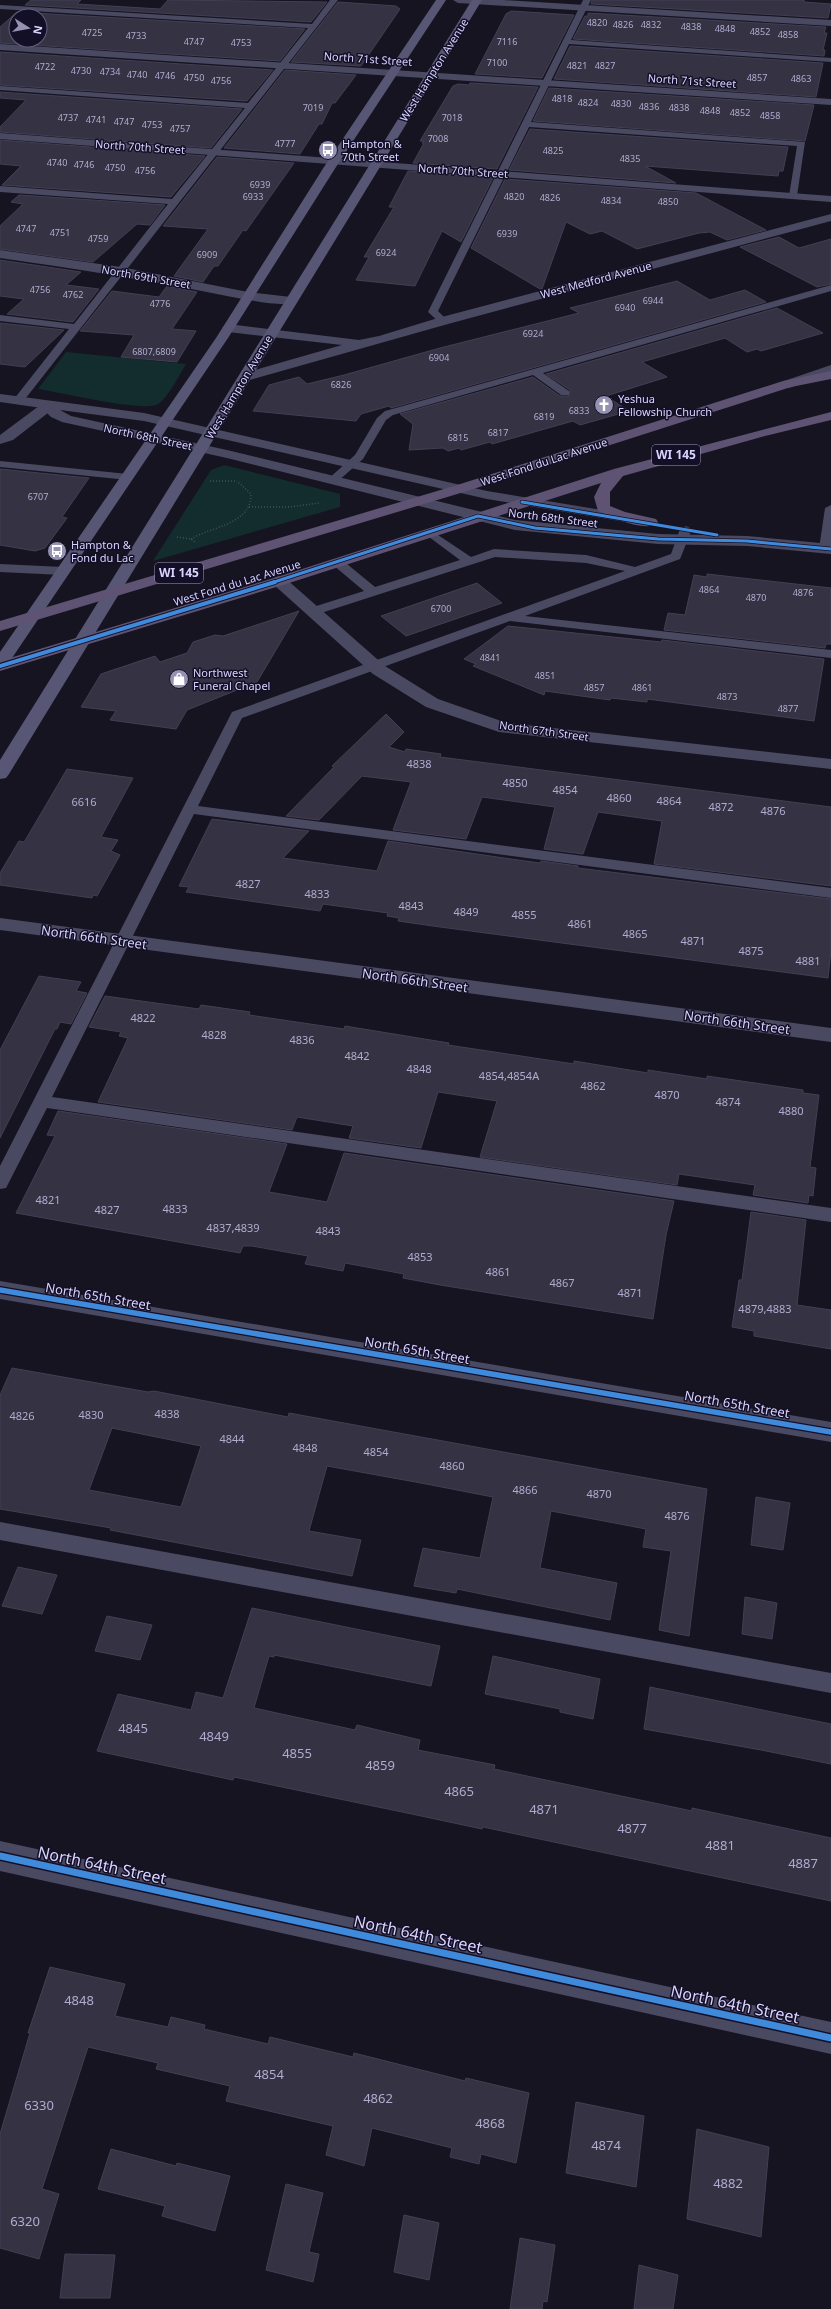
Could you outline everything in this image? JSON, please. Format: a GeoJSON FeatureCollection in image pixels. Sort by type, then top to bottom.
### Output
{"type":"FeatureCollection","features":[{"type":"Feature","properties":{"kind":"main road"},"geometry":{"type":"LineString","coordinates":[[0,665],[228,328],[334,161],[441,0]]}},
{"type":"Feature","properties":{"kind":"main road","name":"West Hampton Avenue"},"geometry":{"type":"LineString","coordinates":[[0,774],[477,1]]}},
{"type":"Feature","properties":{"kind":"main road","name":"West Fond du Lac Avenue"},"geometry":{"type":"LineString","coordinates":[[0,626],[32,618],[459,489],[788,384],[831,375]]}},
{"type":"Feature","properties":{"kind":"main road","name":"West Fond du Lac Avenue"},"geometry":{"type":"LineString","coordinates":[[0,665],[279,581],[619,472],[716,444],[831,416]]}},
{"type":"Feature","properties":{"kind":"main road"},"geometry":{"type":"LineString","coordinates":[[619,472],[608,483],[602,494],[600,500],[603,508],[621,516],[651,522]]}},
{"type":"Feature","properties":{"kind":"street"},"geometry":{"type":"LineString","coordinates":[[458,0],[585,4],[831,23]]}},
{"type":"Feature","properties":{"kind":"street","name":"North 71st Street"},"geometry":{"type":"LineString","coordinates":[[0,47],[831,102]]}},
{"type":"Feature","properties":{"kind":"street","name":"North 70th Street"},"geometry":{"type":"LineString","coordinates":[[0,136],[831,199]]}},
{"type":"Feature","properties":{"kind":"street","name":"West Medford Avenue"},"geometry":{"type":"LineString","coordinates":[[246,377],[361,342],[381,340],[443,321],[831,217]]}},
{"type":"Feature","properties":{"kind":"street","name":"North 69th Street"},"geometry":{"type":"LineString","coordinates":[[0,254],[121,272],[248,296],[291,301]]}},
{"type":"Feature","properties":{"kind":"street","name":"West Medford Avenue"},"geometry":{"type":"LineString","coordinates":[[228,328],[361,342]]}},
{"type":"Feature","properties":{"kind":"street","name":"West Fond du Lac Avenue"},"geometry":{"type":"LineString","coordinates":[[788,384],[831,369]]}},
{"type":"Feature","properties":{"kind":"street","name":"North 68th Street"},"geometry":{"type":"LineString","coordinates":[[0,398],[48,406],[87,407],[165,421],[352,463],[459,489],[522,502],[651,522],[685,534]]}},
{"type":"Feature","properties":{"kind":"street"},"geometry":{"type":"LineString","coordinates":[[0,440],[8,437],[48,406]]}},
{"type":"Feature","properties":{"kind":"street","name":"North 68th Street"},"geometry":{"type":"LineString","coordinates":[[48,406],[56,414],[67,419],[202,448],[478,516],[535,528],[685,534],[828,549]]}},
{"type":"Feature","properties":{"kind":"street","name":"North 67th Street"},"geometry":{"type":"LineString","coordinates":[[279,581],[373,665],[432,703],[505,728],[831,764]]}},
{"type":"Feature","properties":{"kind":"street","name":"North 66th Street"},"geometry":{"type":"LineString","coordinates":[[0,924],[831,1035]]}},
{"type":"Feature","properties":{"kind":"street","name":"North 65th Street"},"geometry":{"type":"LineString","coordinates":[[0,1290],[831,1432]]}},
{"type":"Feature","properties":{"kind":"street","name":"North 64th Street"},"geometry":{"type":"LineString","coordinates":[[0,1856],[831,2038]]}},
{"type":"Feature","properties":{"kind":"lane"},"geometry":{"type":"LineString","coordinates":[[18,401],[334,0]]}},
{"type":"Feature","properties":{"kind":"lane"},"geometry":{"type":"LineString","coordinates":[[443,321],[433,312],[585,4]]}},
{"type":"Feature","properties":{"kind":"lane"},"geometry":{"type":"LineString","coordinates":[[0,8],[314,26]]}},
{"type":"Feature","properties":{"kind":"lane"},"geometry":{"type":"LineString","coordinates":[[565,42],[831,60]]}},
{"type":"Feature","properties":{"kind":"lane"},"geometry":{"type":"LineString","coordinates":[[0,88],[251,106]]}},
{"type":"Feature","properties":{"kind":"lane"},"geometry":{"type":"LineString","coordinates":[[525,124],[802,144],[793,196]]}},
{"type":"Feature","properties":{"kind":"lane"},"geometry":{"type":"LineString","coordinates":[[0,189],[175,202]]}},
{"type":"Feature","properties":{"kind":"lane"},"geometry":{"type":"LineString","coordinates":[[333,480],[365,450],[382,418],[389,413],[831,288]]}},
{"type":"Feature","properties":{"kind":"lane"},"geometry":{"type":"LineString","coordinates":[[0,318],[77,327]]}},
{"type":"Feature","properties":{"kind":"lane"},"geometry":{"type":"LineString","coordinates":[[535,372],[566,393]]}},
{"type":"Feature","properties":{"kind":"lane"},"geometry":{"type":"LineString","coordinates":[[0,464],[128,477]]}},
{"type":"Feature","properties":{"kind":"lane"},"geometry":{"type":"LineString","coordinates":[[828,549],[831,508]]}},
{"type":"Feature","properties":{"kind":"lane"},"geometry":{"type":"LineString","coordinates":[[429,532],[469,561]]}},
{"type":"Feature","properties":{"kind":"lane"},"geometry":{"type":"LineString","coordinates":[[0,1183],[237,715],[676,556],[685,534]]}},
{"type":"Feature","properties":{"kind":"lane"},"geometry":{"type":"LineString","coordinates":[[314,612],[494,553],[563,557],[599,561],[626,567],[635,572]]}},
{"type":"Feature","properties":{"kind":"lane"},"geometry":{"type":"LineString","coordinates":[[337,562],[373,592]]}},
{"type":"Feature","properties":{"kind":"lane"},"geometry":{"type":"LineString","coordinates":[[0,568],[63,571]]}},
{"type":"Feature","properties":{"kind":"lane"},"geometry":{"type":"LineString","coordinates":[[507,618],[831,654]]}},
{"type":"Feature","properties":{"kind":"lane"},"geometry":{"type":"LineString","coordinates":[[190,809],[831,893]]}},
{"type":"Feature","properties":{"kind":"lane"},"geometry":{"type":"LineString","coordinates":[[42,1101],[831,1215]]}},
{"type":"Feature","properties":{"kind":"lane"},"geometry":{"type":"LineString","coordinates":[[0,1531],[831,1683]]}},
{"type":"Feature","properties":{"kind":"path"},"geometry":{"type":"LineString","coordinates":[[236,481],[241,477]]}},
{"type":"Feature","properties":{"kind":"path"},"geometry":{"type":"LineString","coordinates":[[191,539],[202,531],[227,526],[236,521],[249,507],[251,494],[247,488],[236,481],[210,481]]}},
{"type":"Feature","properties":{"kind":"path"},"geometry":{"type":"LineString","coordinates":[[249,507],[290,507],[300,504],[319,503]]}},
{"type":"Feature","properties":{"kind":"path"},"geometry":{"type":"LineString","coordinates":[[176,536],[191,539],[196,544]]}},
{"type":"Feature","properties":{"kind":"green space"},"geometry":{"type":"Polygon","coordinates":[[[66,352],[186,364],[174,386],[162,401],[158,404],[150,406],[137,406],[38,389],[66,352]]]}},
{"type":"Feature","properties":{"kind":"green space"},"geometry":{"type":"Polygon","coordinates":[[[224,465],[340,494],[340,507],[153,561],[211,470],[224,465]]]}},
{"type":"Feature","properties":{"kind":"building"},"geometry":{"type":"Polygon","coordinates":[[[31,0],[81,0],[77,4],[160,9],[168,0],[327,2],[311,22],[25,5],[31,0]]]}},
{"type":"Feature","properties":{"kind":"building"},"geometry":{"type":"Polygon","coordinates":[[[592,0],[804,0],[804,2],[831,4],[828,18],[591,4],[592,0]]]}},
{"type":"Feature","properties":{"kind":"building"},"geometry":{"type":"Polygon","coordinates":[[[338,2],[396,6],[400,9],[361,66],[291,62],[338,2]]]}},
{"type":"Feature","properties":{"kind":"building"},"geometry":{"type":"Polygon","coordinates":[[[511,11],[574,15],[542,78],[475,74],[506,14],[511,11]]]}},
{"type":"Feature","properties":{"kind":"building"},"geometry":{"type":"Polygon","coordinates":[[[588,13],[826,27],[824,33],[827,33],[823,50],[825,50],[824,56],[573,39],[585,16],[588,16],[588,13]]]}},
{"type":"Feature","properties":{"kind":"building"},"geometry":{"type":"Polygon","coordinates":[[[48,14],[305,29],[280,61],[48,46],[48,14]]]}},
{"type":"Feature","properties":{"kind":"building"},"geometry":{"type":"Polygon","coordinates":[[[8,20],[8,44],[0,43],[0,27],[8,20]]]}},
{"type":"Feature","properties":{"kind":"building"},"geometry":{"type":"Polygon","coordinates":[[[570,46],[823,63],[816,97],[554,79],[570,46]]]}},
{"type":"Feature","properties":{"kind":"building"},"geometry":{"type":"Polygon","coordinates":[[[0,52],[273,70],[247,101],[0,85],[0,52]]]}},
{"type":"Feature","properties":{"kind":"building"},"geometry":{"type":"Polygon","coordinates":[[[285,70],[356,75],[335,103],[332,103],[322,124],[319,124],[300,154],[224,148],[285,70]]]}},
{"type":"Feature","properties":{"kind":"building"},"geometry":{"type":"Polygon","coordinates":[[[470,83],[538,87],[497,169],[413,163],[424,143],[422,143],[424,141],[420,141],[453,86],[458,84],[469,85],[470,83]]]}},
{"type":"Feature","properties":{"kind":"building"},"geometry":{"type":"Polygon","coordinates":[[[549,88],[814,105],[805,141],[533,121],[549,88]]]}},
{"type":"Feature","properties":{"kind":"building"},"geometry":{"type":"Polygon","coordinates":[[[0,92],[242,109],[211,148],[0,132],[0,127],[26,100],[0,98],[0,92]]]}},
{"type":"Feature","properties":{"kind":"building"},"geometry":{"type":"Polygon","coordinates":[[[530,129],[788,147],[783,171],[779,171],[778,176],[645,166],[676,183],[509,170],[530,129]]]}},
{"type":"Feature","properties":{"kind":"building"},"geometry":{"type":"Polygon","coordinates":[[[0,140],[205,156],[171,197],[2,185],[21,166],[0,164],[0,140]]]}},
{"type":"Feature","properties":{"kind":"building"},"geometry":{"type":"Polygon","coordinates":[[[217,157],[294,163],[246,231],[243,230],[218,266],[214,266],[203,282],[174,276],[208,229],[163,226],[217,157]]]}},
{"type":"Feature","properties":{"kind":"building"},"geometry":{"type":"Polygon","coordinates":[[[408,171],[493,178],[461,242],[442,231],[415,286],[356,280],[369,257],[364,257],[394,207],[389,207],[408,171]]]}},
{"type":"Feature","properties":{"kind":"building"},"geometry":{"type":"Polygon","coordinates":[[[505,179],[696,193],[766,230],[727,240],[710,232],[699,233],[637,249],[602,231],[590,234],[566,222],[542,289],[540,289],[471,248],[505,179]]]}},
{"type":"Feature","properties":{"kind":"building"},"geometry":{"type":"Polygon","coordinates":[[[19,195],[165,205],[150,225],[137,224],[93,262],[0,249],[0,226],[23,204],[11,202],[19,195]]]}},
{"type":"Feature","properties":{"kind":"building"},"geometry":{"type":"Polygon","coordinates":[[[779,237],[799,248],[831,239],[831,284],[817,287],[740,247],[779,237]]]}},
{"type":"Feature","properties":{"kind":"building"},"geometry":{"type":"Polygon","coordinates":[[[0,260],[81,272],[66,285],[99,289],[73,322],[7,314],[24,299],[0,296],[0,260]]]}},
{"type":"Feature","properties":{"kind":"building"},"geometry":{"type":"Polygon","coordinates":[[[677,281],[710,300],[745,290],[766,302],[391,408],[389,406],[361,414],[356,421],[253,411],[269,385],[299,377],[307,384],[344,375],[440,348],[579,313],[570,308],[677,281]]]}},
{"type":"Feature","properties":{"kind":"building"},"geometry":{"type":"Polygon","coordinates":[[[167,286],[197,292],[172,329],[196,331],[177,362],[121,357],[134,335],[80,331],[112,291],[159,297],[167,286]]]}},
{"type":"Feature","properties":{"kind":"building"},"geometry":{"type":"Polygon","coordinates":[[[777,308],[823,333],[761,351],[757,349],[747,352],[725,338],[642,362],[667,377],[606,396],[629,411],[580,425],[573,421],[492,444],[490,442],[461,450],[459,448],[448,451],[443,448],[409,450],[413,424],[400,414],[533,377],[560,396],[569,396],[570,390],[546,374],[777,308]]]}},
{"type":"Feature","properties":{"kind":"building"},"geometry":{"type":"Polygon","coordinates":[[[0,323],[64,330],[25,367],[0,364],[0,323]]]}},
{"type":"Feature","properties":{"kind":"building"},"geometry":{"type":"Polygon","coordinates":[[[0,469],[89,478],[62,517],[67,518],[45,548],[35,551],[0,545],[0,469]]]}},
{"type":"Feature","properties":{"kind":"building"},"geometry":{"type":"Polygon","coordinates":[[[707,574],[831,588],[831,644],[826,644],[825,648],[664,630],[668,613],[685,615],[694,575],[707,577],[707,574]]]}},
{"type":"Feature","properties":{"kind":"building"},"geometry":{"type":"Polygon","coordinates":[[[477,583],[502,603],[406,636],[381,616],[477,583]]]}},
{"type":"Feature","properties":{"kind":"building","name":"Northwest Funeral Chapel"},"geometry":{"type":"Polygon","coordinates":[[[299,611],[257,682],[187,710],[176,729],[110,720],[116,711],[81,707],[101,674],[155,656],[160,662],[187,653],[193,642],[215,635],[223,636],[299,611]]]}},
{"type":"Feature","properties":{"kind":"building"},"geometry":{"type":"Polygon","coordinates":[[[508,626],[661,642],[662,640],[824,659],[814,721],[647,699],[647,702],[611,698],[610,700],[545,691],[544,695],[473,666],[476,664],[464,659],[508,626]]]}},
{"type":"Feature","properties":{"kind":"building"},"geometry":{"type":"Polygon","coordinates":[[[386,714],[404,732],[389,747],[405,752],[406,749],[441,754],[440,757],[831,807],[831,886],[654,864],[662,821],[598,812],[583,854],[544,849],[555,807],[482,797],[466,839],[393,830],[411,782],[362,776],[319,820],[286,816],[334,767],[332,766],[386,714]]]}},
{"type":"Feature","properties":{"kind":"building"},"geometry":{"type":"Polygon","coordinates":[[[67,769],[133,778],[101,837],[118,840],[111,851],[120,855],[97,896],[93,895],[92,898],[0,885],[0,873],[19,841],[24,842],[26,839],[67,769]]]}},
{"type":"Feature","properties":{"kind":"building"},"geometry":{"type":"Polygon","coordinates":[[[212,819],[309,831],[283,858],[377,871],[388,841],[540,863],[541,861],[578,866],[578,868],[831,899],[831,950],[828,978],[398,921],[399,918],[387,916],[388,913],[323,904],[320,911],[186,892],[189,887],[179,886],[212,819]]]}},
{"type":"Feature","properties":{"kind":"building"},"geometry":{"type":"Polygon","coordinates":[[[39,976],[81,982],[76,991],[87,993],[71,1024],[60,1022],[57,1029],[55,1029],[0,1138],[0,1050],[39,976]]]}},
{"type":"Feature","properties":{"kind":"building"},"geometry":{"type":"Polygon","coordinates":[[[105,996],[199,1009],[201,1005],[250,1012],[249,1015],[344,1029],[345,1026],[449,1043],[448,1045],[574,1064],[574,1061],[648,1073],[648,1070],[707,1079],[707,1076],[803,1090],[803,1093],[819,1095],[810,1167],[816,1168],[813,1196],[809,1195],[808,1203],[753,1195],[755,1185],[679,1174],[677,1185],[480,1157],[497,1101],[438,1092],[421,1148],[349,1138],[353,1126],[297,1117],[292,1130],[98,1102],[128,1038],[119,1036],[121,1032],[89,1027],[105,996]]]}},
{"type":"Feature","properties":{"kind":"building"},"geometry":{"type":"Polygon","coordinates":[[[58,1111],[287,1144],[269,1192],[327,1202],[344,1153],[674,1201],[666,1235],[653,1319],[440,1285],[403,1278],[404,1274],[345,1263],[343,1271],[305,1264],[308,1256],[252,1246],[243,1246],[240,1253],[16,1213],[55,1136],[47,1135],[58,1111]]]}},
{"type":"Feature","properties":{"kind":"building"},"geometry":{"type":"Polygon","coordinates":[[[751,1212],[806,1220],[797,1305],[831,1310],[831,1349],[754,1336],[754,1331],[732,1327],[739,1280],[742,1280],[751,1212]]]}},
{"type":"Feature","properties":{"kind":"building"},"geometry":{"type":"Polygon","coordinates":[[[12,1368],[148,1392],[154,1391],[288,1417],[289,1413],[707,1489],[689,1636],[659,1630],[671,1551],[643,1547],[646,1529],[551,1511],[540,1568],[617,1583],[610,1620],[457,1589],[456,1593],[414,1586],[423,1548],[480,1558],[493,1497],[421,1483],[327,1466],[309,1531],[361,1540],[352,1576],[110,1530],[111,1528],[0,1509],[0,1395],[12,1368]],[[112,1428],[89,1490],[181,1507],[201,1446],[112,1428]]]}},
{"type":"Feature","properties":{"kind":"building"},"geometry":{"type":"Polygon","coordinates":[[[756,1497],[790,1503],[783,1550],[751,1545],[756,1497]]]}},
{"type":"Feature","properties":{"kind":"building"},"geometry":{"type":"Polygon","coordinates":[[[18,1567],[57,1575],[42,1614],[2,1606],[18,1567]]]}},
{"type":"Feature","properties":{"kind":"building"},"geometry":{"type":"Polygon","coordinates":[[[745,1597],[777,1603],[772,1639],[742,1634],[745,1597]]]}},
{"type":"Feature","properties":{"kind":"building"},"geometry":{"type":"Polygon","coordinates":[[[252,1608],[440,1646],[431,1686],[274,1655],[274,1657],[269,1656],[254,1708],[355,1730],[357,1725],[420,1740],[418,1750],[495,1765],[494,1769],[692,1811],[692,1808],[831,1838],[831,1901],[483,1827],[482,1829],[234,1777],[233,1780],[97,1751],[118,1694],[191,1710],[196,1692],[223,1698],[252,1608]]]}},
{"type":"Feature","properties":{"kind":"building"},"geometry":{"type":"Polygon","coordinates":[[[107,1616],[152,1625],[140,1660],[95,1651],[107,1616]]]}},
{"type":"Feature","properties":{"kind":"building"},"geometry":{"type":"Polygon","coordinates":[[[493,1656],[600,1679],[593,1719],[560,1712],[560,1709],[485,1694],[493,1656]]]}},
{"type":"Feature","properties":{"kind":"building"},"geometry":{"type":"Polygon","coordinates":[[[650,1687],[831,1724],[831,1764],[644,1729],[650,1687]]]}},
{"type":"Feature","properties":{"kind":"building"},"geometry":{"type":"Polygon","coordinates":[[[50,1967],[125,1984],[115,2016],[168,2027],[171,2017],[205,2025],[204,2029],[268,2044],[270,2037],[353,2057],[354,2053],[465,2081],[466,2078],[529,2093],[516,2163],[481,2154],[479,2164],[450,2157],[452,2148],[372,2128],[364,2166],[326,2155],[333,2126],[226,2101],[230,2086],[156,2069],[158,2063],[88,2047],[42,2189],[59,2194],[39,2259],[0,2248],[0,2134],[30,2033],[28,2033],[50,1967]]]}},
{"type":"Feature","properties":{"kind":"building"},"geometry":{"type":"Polygon","coordinates":[[[576,2102],[644,2116],[636,2187],[566,2173],[576,2102]]]}},
{"type":"Feature","properties":{"kind":"building"},"geometry":{"type":"Polygon","coordinates":[[[697,2129],[769,2147],[761,2237],[687,2219],[697,2129]]]}},
{"type":"Feature","properties":{"kind":"building"},"geometry":{"type":"Polygon","coordinates":[[[111,2149],[176,2166],[177,2163],[230,2176],[215,2231],[162,2216],[165,2206],[98,2189],[111,2149]]]}},
{"type":"Feature","properties":{"kind":"building"},"geometry":{"type":"Polygon","coordinates":[[[286,2184],[323,2193],[309,2252],[319,2254],[313,2282],[266,2270],[286,2184]]]}},
{"type":"Feature","properties":{"kind":"building"},"geometry":{"type":"Polygon","coordinates":[[[404,2215],[439,2223],[429,2280],[394,2272],[404,2215]]]}},
{"type":"Feature","properties":{"kind":"building"},"geometry":{"type":"Polygon","coordinates":[[[520,2238],[555,2245],[547,2302],[543,2301],[542,2309],[510,2309],[520,2238]]]}},
{"type":"Feature","properties":{"kind":"building"},"geometry":{"type":"Polygon","coordinates":[[[65,2254],[115,2255],[110,2298],[60,2298],[65,2254]]]}},
{"type":"Feature","properties":{"kind":"building"},"geometry":{"type":"Polygon","coordinates":[[[639,2265],[678,2275],[673,2309],[634,2309],[639,2265]]]}},
{"type":"Feature","properties":{"kind":"cycle path"},"geometry":{"type":"LineString","coordinates":[[522,502],[717,535]]}},
{"type":"Feature","properties":{"kind":"cycle path"},"geometry":{"type":"LineString","coordinates":[[0,666],[279,581],[478,516],[535,528],[658,539],[747,541],[831,549]]}},
{"type":"Feature","properties":{"kind":"cycle path"},"geometry":{"type":"LineString","coordinates":[[0,1290],[831,1432]]}},
{"type":"Feature","properties":{"kind":"cycle path"},"geometry":{"type":"LineString","coordinates":[[0,1856],[831,2038]]}},
{"type":"Feature","properties":{"kind":"place","name":"Hampton & 70th Street"},"geometry":{"type":"Point","coordinates":[328,150]}},
{"type":"Feature","properties":{"kind":"place","name":"Yeshua Fellowship Church"},"geometry":{"type":"Point","coordinates":[604,405]}},
{"type":"Feature","properties":{"kind":"place","name":"Hampton & Fond du Lac"},"geometry":{"type":"Point","coordinates":[57,551]}},
{"type":"Feature","properties":{"kind":"place","name":"Northwest Funeral Chapel"},"geometry":{"type":"Point","coordinates":[179,679]}}]}
